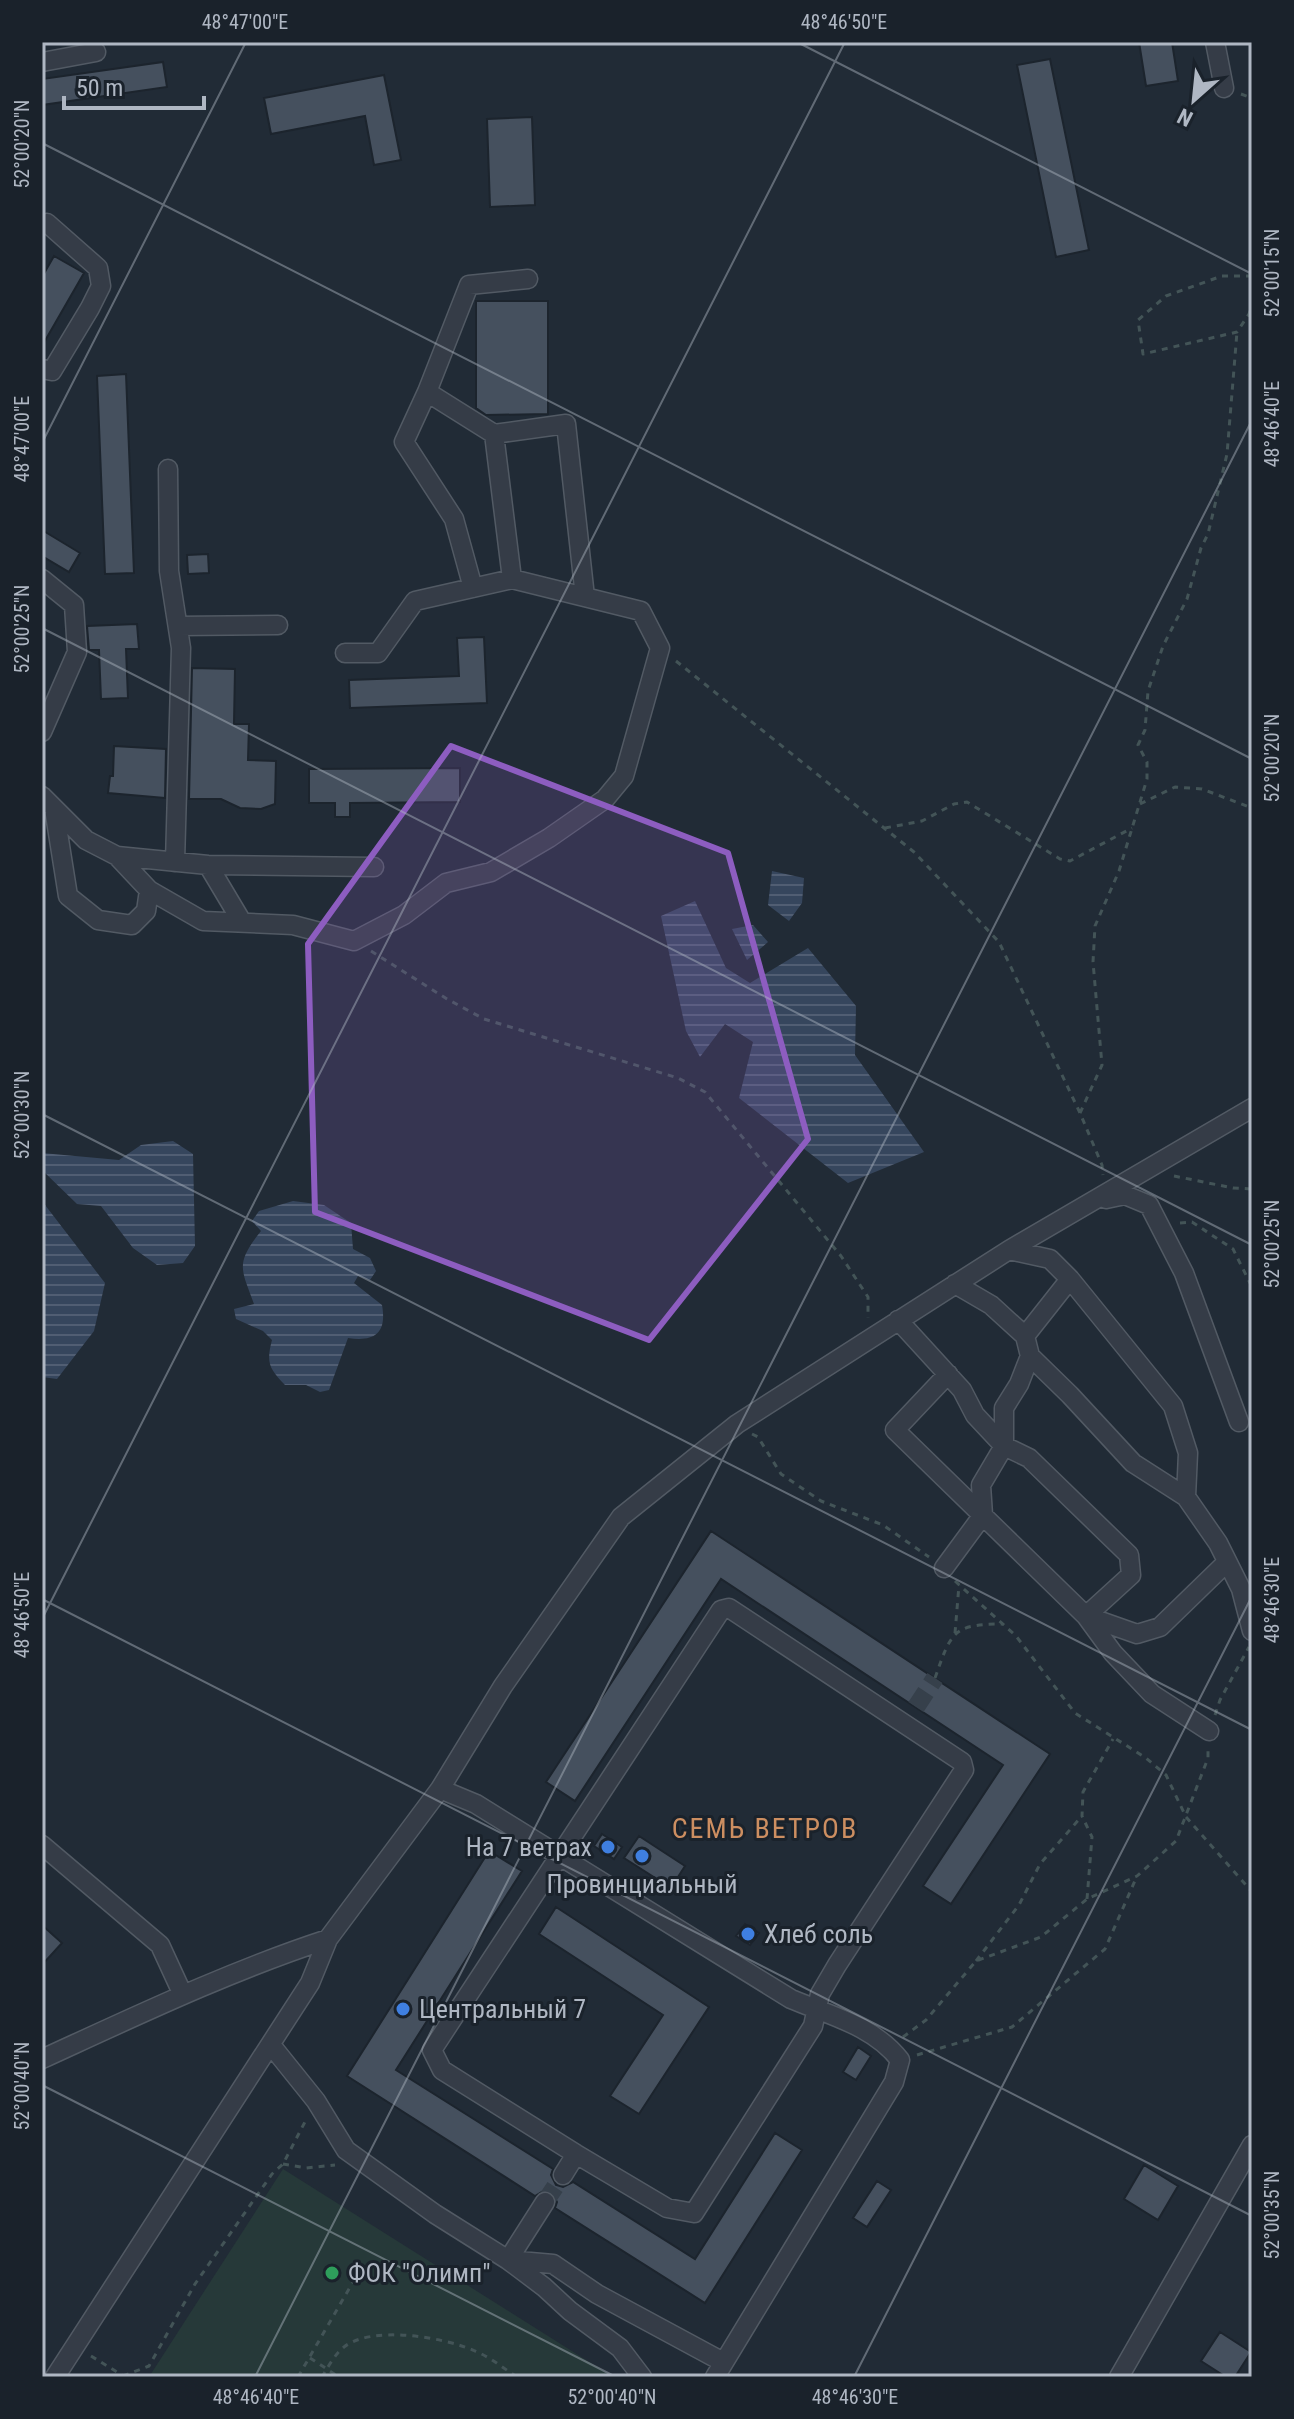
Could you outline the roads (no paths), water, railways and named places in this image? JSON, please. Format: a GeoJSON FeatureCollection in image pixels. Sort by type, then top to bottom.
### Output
{"type":"FeatureCollection","features":[{"type":"Feature","properties":{"kind":"street"},"geometry":{"type":"LineString","coordinates":[[1215,42],[1224,88]]}},
{"type":"Feature","properties":{"kind":"street"},"geometry":{"type":"LineString","coordinates":[[42,62],[96,52]]}},
{"type":"Feature","properties":{"kind":"street"},"geometry":{"type":"LineString","coordinates":[[42,369],[52,371],[101,286],[98,268],[47,223]]}},
{"type":"Feature","properties":{"kind":"street"},"geometry":{"type":"LineString","coordinates":[[473,588],[454,519],[404,442],[469,285],[528,279]]}},
{"type":"Feature","properties":{"kind":"street"},"geometry":{"type":"LineString","coordinates":[[427,392],[494,434],[566,424],[585,597]]}},
{"type":"Feature","properties":{"kind":"street"},"geometry":{"type":"LineString","coordinates":[[494,434],[512,579]]}},
{"type":"Feature","properties":{"kind":"street"},"geometry":{"type":"LineString","coordinates":[[168,469],[169,571],[181,648],[175,862]]}},
{"type":"Feature","properties":{"kind":"street"},"geometry":{"type":"LineString","coordinates":[[42,579],[74,605],[77,652],[42,732]]}},
{"type":"Feature","properties":{"kind":"street"},"geometry":{"type":"LineString","coordinates":[[48,802],[86,840],[117,856],[149,890],[203,921],[293,925],[354,941],[404,915],[446,883],[491,872],[549,838],[605,799],[624,776],[660,648],[641,611],[512,579],[415,601],[378,653],[345,653]]}},
{"type":"Feature","properties":{"kind":"street"},"geometry":{"type":"LineString","coordinates":[[178,626],[278,625]]}},
{"type":"Feature","properties":{"kind":"street"},"geometry":{"type":"LineString","coordinates":[[48,802],[68,896],[98,920],[132,925],[146,911],[149,890]]}},
{"type":"Feature","properties":{"kind":"street"},"geometry":{"type":"LineString","coordinates":[[117,856],[208,865],[374,867]]}},
{"type":"Feature","properties":{"kind":"street"},"geometry":{"type":"LineString","coordinates":[[208,865],[242,922]]}},
{"type":"Feature","properties":{"kind":"street"},"geometry":{"type":"LineString","coordinates":[[55,2377],[310,1983],[328,1939],[440,1789],[503,1686],[621,1517],[737,1424],[869,1338],[1009,1250],[1252,1108]]}},
{"type":"Feature","properties":{"kind":"street"},"geometry":{"type":"LineString","coordinates":[[1096,1201],[1125,1195],[1149,1205],[1184,1273],[1239,1422]]}},
{"type":"Feature","properties":{"kind":"street"},"geometry":{"type":"LineString","coordinates":[[1009,1250],[1050,1259],[1070,1279],[1173,1406],[1188,1453],[1186,1497]]}},
{"type":"Feature","properties":{"kind":"street"},"geometry":{"type":"LineString","coordinates":[[1025,1336],[1070,1279]]}},
{"type":"Feature","properties":{"kind":"street"},"geometry":{"type":"LineString","coordinates":[[955,1284],[991,1305],[1025,1336],[1030,1356],[1133,1463],[1186,1497],[1218,1543],[1241,1589],[1252,1631]]}},
{"type":"Feature","properties":{"kind":"street"},"geometry":{"type":"LineString","coordinates":[[898,1320],[962,1390],[975,1415],[1004,1446],[1029,1458],[1129,1555],[1131,1575],[1086,1616]]}},
{"type":"Feature","properties":{"kind":"street"},"geometry":{"type":"LineString","coordinates":[[944,1568],[983,1515],[981,1485],[1004,1446],[1004,1408],[1019,1384],[1030,1356]]}},
{"type":"Feature","properties":{"kind":"street"},"geometry":{"type":"LineString","coordinates":[[948,1374],[895,1430],[1086,1616],[1113,1653],[1152,1694],[1209,1731]]}},
{"type":"Feature","properties":{"kind":"street"},"geometry":{"type":"LineString","coordinates":[[1086,1616],[1137,1634],[1160,1627],[1227,1562]]}},
{"type":"Feature","properties":{"kind":"street"},"geometry":{"type":"LineString","coordinates":[[729,1608],[905,1724],[962,1762],[964,1770],[837,1965],[820,1994],[813,2026],[694,2213],[667,2208],[442,2070],[432,2050],[721,1610],[729,1608]]}},
{"type":"Feature","properties":{"kind":"street"},"geometry":{"type":"LineString","coordinates":[[905,1724],[916,1707]]}},
{"type":"Feature","properties":{"kind":"street"},"geometry":{"type":"LineString","coordinates":[[440,1789],[476,1804],[791,1999],[841,2017],[895,2053],[894,2082],[719,2370],[553,2264],[508,2260]]}},
{"type":"Feature","properties":{"kind":"street"},"geometry":{"type":"LineString","coordinates":[[42,1845],[160,1945],[183,1995]]}},
{"type":"Feature","properties":{"kind":"street"},"geometry":{"type":"LineString","coordinates":[[42,2059],[183,1995],[328,1939]]}},
{"type":"Feature","properties":{"kind":"street"},"geometry":{"type":"LineString","coordinates":[[271,2045],[316,2101],[346,2150],[544,2287],[570,2311],[620,2348],[642,2377]]}},
{"type":"Feature","properties":{"kind":"street"},"geometry":{"type":"LineString","coordinates":[[1119,2377],[1252,2145]]}},
{"type":"Feature","properties":{"kind":"street"},"geometry":{"type":"LineString","coordinates":[[563,2175],[576,2154]]}},
{"type":"Feature","properties":{"kind":"street"},"geometry":{"type":"LineString","coordinates":[[508,2260],[545,2202]]}},
{"type":"Feature","properties":{"kind":"water"},"geometry":{"type":"Polygon","coordinates":[[[772,871],[804,878],[802,903],[789,921],[768,905],[772,871]]]}},
{"type":"Feature","properties":{"kind":"water"},"geometry":{"type":"Polygon","coordinates":[[[695,901],[726,968],[750,983],[808,948],[856,1006],[855,1055],[924,1152],[848,1183],[739,1098],[753,1042],[725,1024],[700,1057],[686,1031],[661,916],[695,901]]]}},
{"type":"Feature","properties":{"kind":"water"},"geometry":{"type":"Polygon","coordinates":[[[753,925],[768,942],[747,960],[732,929],[753,925]]]}},
{"type":"Feature","properties":{"kind":"water"},"geometry":{"type":"Polygon","coordinates":[[[173,1141],[193,1154],[195,1246],[183,1263],[157,1265],[133,1248],[101,1206],[77,1204],[42,1170],[42,1153],[119,1160],[141,1145],[173,1141]]]}},
{"type":"Feature","properties":{"kind":"water"},"geometry":{"type":"Polygon","coordinates":[[[42,1201],[105,1283],[94,1331],[57,1379],[42,1377],[42,1201]]]}},
{"type":"Feature","properties":{"kind":"water"},"geometry":{"type":"Polygon","coordinates":[[[293,1201],[324,1205],[351,1223],[353,1249],[370,1258],[376,1271],[370,1280],[358,1276],[354,1283],[382,1305],[381,1329],[372,1337],[348,1338],[329,1390],[320,1392],[306,1385],[285,1385],[270,1365],[272,1340],[263,1331],[236,1319],[234,1309],[254,1304],[243,1266],[247,1251],[261,1231],[252,1221],[259,1211],[293,1201]]]}},
{"type":"Feature","properties":{"kind":"tunnel"},"geometry":{"type":"LineString","coordinates":[[916,1707],[935,1678]]}},
{"type":"Feature","properties":{"kind":"tunnel"},"geometry":{"type":"LineString","coordinates":[[545,2202],[563,2175]]}},
{"type":"Feature","properties":{"kind":"place","name":"На 7 ветрах"},"geometry":{"type":"Point","coordinates":[608,1847]}},
{"type":"Feature","properties":{"kind":"place","name":"Провинциальный"},"geometry":{"type":"Point","coordinates":[642,1856]}},
{"type":"Feature","properties":{"kind":"place","name":"Хлеб соль"},"geometry":{"type":"Point","coordinates":[748,1934]}},
{"type":"Feature","properties":{"kind":"place","name":"Центральный 7"},"geometry":{"type":"Point","coordinates":[403,2009]}},
{"type":"Feature","properties":{"kind":"place","name":"ФОК \"Олимп\""},"geometry":{"type":"Point","coordinates":[332,2273]}},
{"type":"Feature","properties":{"kind":"district","name":"СЕМЬ ВЕТРОВ"},"geometry":{"type":"Point","coordinates":[765,1828]}}]}
